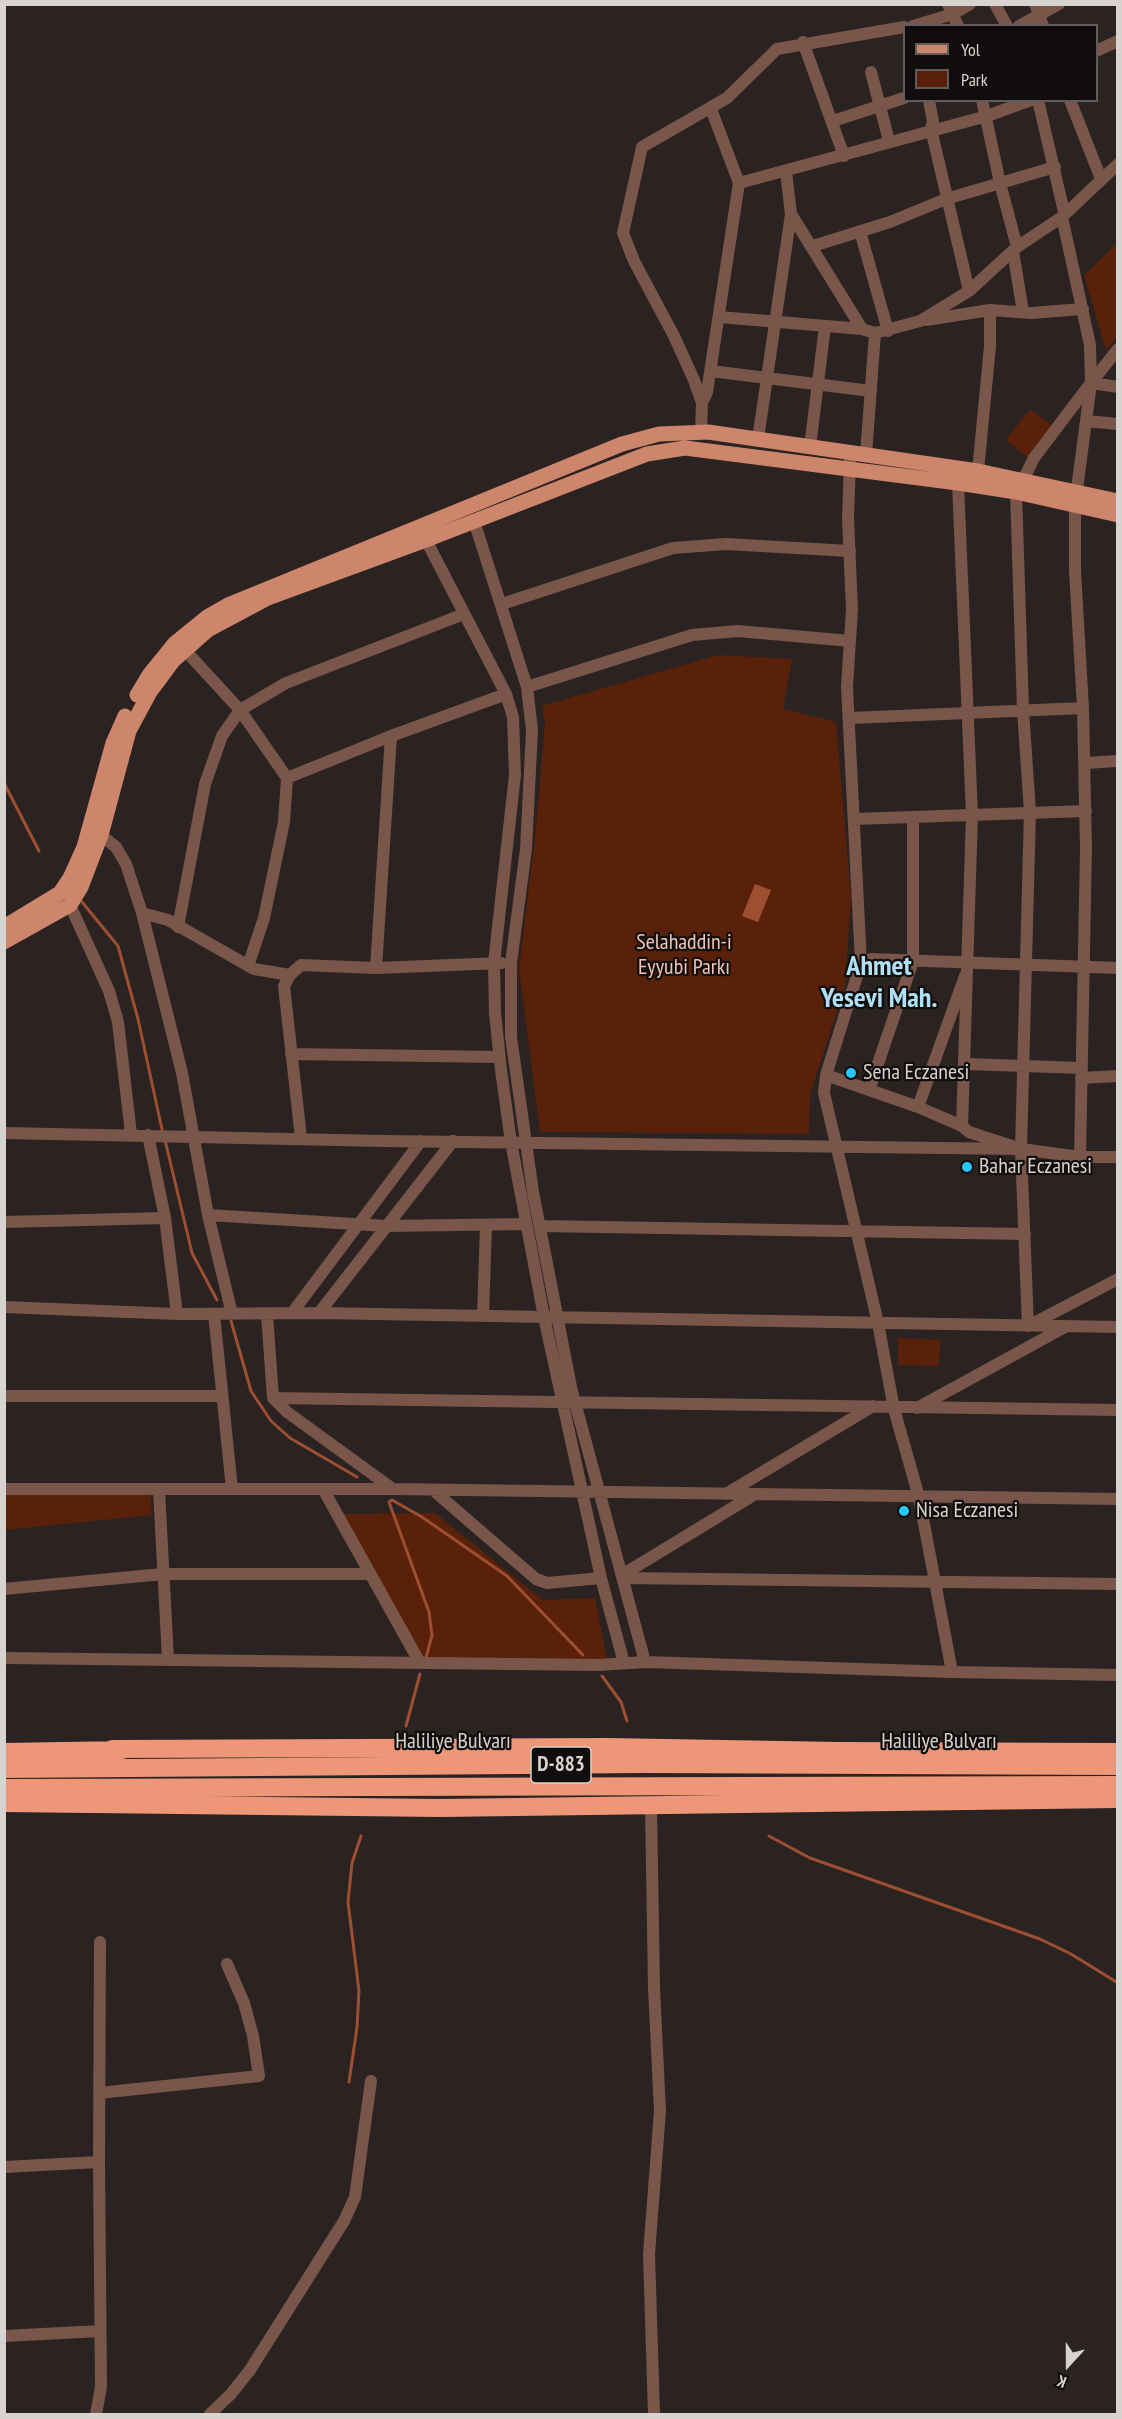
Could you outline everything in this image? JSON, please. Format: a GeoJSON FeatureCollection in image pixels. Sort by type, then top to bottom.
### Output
{"type":"FeatureCollection","features":[{"type":"Feature","properties":{"kind":"highway"},"geometry":{"type":"LineString","coordinates":[[4,1752],[112,1749],[608,1747],[1118,1752]]}},
{"type":"Feature","properties":{"kind":"highway"},"geometry":{"type":"LineString","coordinates":[[112,1749],[325,1766]]}},
{"type":"Feature","properties":{"kind":"highway"},"geometry":{"type":"LineString","coordinates":[[644,1764],[839,1751]]}},
{"type":"Feature","properties":{"kind":"highway","name":"Haliliye Bulvarı"},"geometry":{"type":"LineString","coordinates":[[4,1769],[644,1764],[1118,1766]]}},
{"type":"Feature","properties":{"kind":"highway","name":"Haliliye Bulvarı"},"geometry":{"type":"LineString","coordinates":[[4,1788],[1118,1785]]}},
{"type":"Feature","properties":{"kind":"highway"},"geometry":{"type":"LineString","coordinates":[[645,1786],[852,1802]]}},
{"type":"Feature","properties":{"kind":"highway"},"geometry":{"type":"LineString","coordinates":[[173,1804],[321,1787]]}},
{"type":"Feature","properties":{"kind":"highway"},"geometry":{"type":"LineString","coordinates":[[4,1803],[440,1808],[1118,1799]]}},
{"type":"Feature","properties":{"kind":"main road"},"geometry":{"type":"LineString","coordinates":[[4,927],[60,893],[65,885],[84,847],[113,743],[129,709],[162,658],[207,617],[258,590],[622,444],[659,434],[701,433],[758,439],[810,447],[850,460],[958,483],[1019,486]]}},
{"type":"Feature","properties":{"kind":"main road"},"geometry":{"type":"LineString","coordinates":[[4,942],[70,905],[89,871],[129,730],[150,692],[184,649],[208,630],[249,606],[647,454],[685,448],[850,460],[866,455],[978,471],[1019,486],[1076,498],[1118,501]]}},
{"type":"Feature","properties":{"kind":"main road"},"geometry":{"type":"LineString","coordinates":[[1076,498],[1118,515]]}},
{"type":"Feature","properties":{"kind":"street"},"geometry":{"type":"LineString","coordinates":[[918,24],[953,15],[970,4]]}},
{"type":"Feature","properties":{"kind":"street"},"geometry":{"type":"LineString","coordinates":[[995,4],[1006,24]]}},
{"type":"Feature","properties":{"kind":"street"},"geometry":{"type":"LineString","coordinates":[[1023,24],[1059,4]]}},
{"type":"Feature","properties":{"kind":"street"},"geometry":{"type":"LineString","coordinates":[[701,433],[702,403],[674,336],[634,261],[623,233],[642,147],[727,98],[777,49],[803,42],[903,27]]}},
{"type":"Feature","properties":{"kind":"street"},"geometry":{"type":"LineString","coordinates":[[1098,50],[1118,41]]}},
{"type":"Feature","properties":{"kind":"street"},"geometry":{"type":"LineString","coordinates":[[803,42],[844,156]]}},
{"type":"Feature","properties":{"kind":"street"},"geometry":{"type":"LineString","coordinates":[[871,72],[889,141]]}},
{"type":"Feature","properties":{"kind":"street"},"geometry":{"type":"LineString","coordinates":[[833,121],[903,98]]}},
{"type":"Feature","properties":{"kind":"street"},"geometry":{"type":"LineString","coordinates":[[928,102],[933,122],[931,129],[946,199],[969,291]]}},
{"type":"Feature","properties":{"kind":"street"},"geometry":{"type":"LineString","coordinates":[[983,102],[1015,249],[1023,312]]}},
{"type":"Feature","properties":{"kind":"street"},"geometry":{"type":"LineString","coordinates":[[740,183],[844,156],[931,129],[987,116],[1026,102]]}},
{"type":"Feature","properties":{"kind":"street"},"geometry":{"type":"LineString","coordinates":[[1039,102],[1055,167],[1090,345],[1091,383],[1076,498],[1075,571],[1086,811],[1080,1157]]}},
{"type":"Feature","properties":{"kind":"street"},"geometry":{"type":"LineString","coordinates":[[1071,102],[1101,179]]}},
{"type":"Feature","properties":{"kind":"street"},"geometry":{"type":"LineString","coordinates":[[702,403],[708,392],[740,183],[711,109]]}},
{"type":"Feature","properties":{"kind":"street"},"geometry":{"type":"LineString","coordinates":[[920,321],[969,291],[1015,249],[1063,215],[1118,164]]}},
{"type":"Feature","properties":{"kind":"street"},"geometry":{"type":"LineString","coordinates":[[813,246],[946,199],[1055,167]]}},
{"type":"Feature","properties":{"kind":"street"},"geometry":{"type":"LineString","coordinates":[[758,439],[765,377],[791,214],[786,172]]}},
{"type":"Feature","properties":{"kind":"street"},"geometry":{"type":"LineString","coordinates":[[791,214],[813,246],[862,329]]}},
{"type":"Feature","properties":{"kind":"street"},"geometry":{"type":"LineString","coordinates":[[860,231],[888,332]]}},
{"type":"Feature","properties":{"kind":"street"},"geometry":{"type":"LineString","coordinates":[[719,316],[862,329],[875,333],[888,332],[920,321],[990,310],[1023,312],[1083,309]]}},
{"type":"Feature","properties":{"kind":"street"},"geometry":{"type":"LineString","coordinates":[[978,471],[990,346],[990,310]]}},
{"type":"Feature","properties":{"kind":"street"},"geometry":{"type":"LineString","coordinates":[[810,447],[825,326]]}},
{"type":"Feature","properties":{"kind":"street"},"geometry":{"type":"LineString","coordinates":[[866,455],[875,333]]}},
{"type":"Feature","properties":{"kind":"street"},"geometry":{"type":"LineString","coordinates":[[1028,1326],[1021,1149],[1030,812],[1023,710],[1019,486],[1034,458],[1115,352]]}},
{"type":"Feature","properties":{"kind":"street"},"geometry":{"type":"LineString","coordinates":[[711,371],[872,391]]}},
{"type":"Feature","properties":{"kind":"street"},"geometry":{"type":"LineString","coordinates":[[1091,383],[1118,387]]}},
{"type":"Feature","properties":{"kind":"street"},"geometry":{"type":"LineString","coordinates":[[1086,421],[1118,424]]}},
{"type":"Feature","properties":{"kind":"street"},"geometry":{"type":"LineString","coordinates":[[850,460],[848,687],[861,963],[826,1075],[827,1112],[878,1323],[894,1409],[919,1497],[952,1672]]}},
{"type":"Feature","properties":{"kind":"street"},"geometry":{"type":"LineString","coordinates":[[958,483],[972,815],[962,1126]]}},
{"type":"Feature","properties":{"kind":"street"},"geometry":{"type":"LineString","coordinates":[[474,521],[527,687],[532,730],[526,837],[511,963],[511,1037],[540,1226],[558,1318],[582,1493],[601,1578],[624,1663]]}},
{"type":"Feature","properties":{"kind":"street"},"geometry":{"type":"LineString","coordinates":[[426,540],[506,694],[513,717],[515,775],[494,963],[499,1057],[511,1142],[544,1317],[622,1577],[645,1662]]}},
{"type":"Feature","properties":{"kind":"street"},"geometry":{"type":"LineString","coordinates":[[502,604],[673,548],[726,543],[850,551]]}},
{"type":"Feature","properties":{"kind":"street"},"geometry":{"type":"LineString","coordinates":[[178,927],[205,784],[222,736],[240,710],[286,683],[464,614]]}},
{"type":"Feature","properties":{"kind":"street"},"geometry":{"type":"LineString","coordinates":[[527,687],[692,635],[738,631],[850,641]]}},
{"type":"Feature","properties":{"kind":"street"},"geometry":{"type":"LineString","coordinates":[[184,649],[240,710],[288,778],[284,822],[266,907],[248,966]]}},
{"type":"Feature","properties":{"kind":"street"},"geometry":{"type":"LineString","coordinates":[[288,778],[391,736],[506,694]]}},
{"type":"Feature","properties":{"kind":"street"},"geometry":{"type":"LineString","coordinates":[[851,718],[1083,708]]}},
{"type":"Feature","properties":{"kind":"street"},"geometry":{"type":"LineString","coordinates":[[376,968],[391,736]]}},
{"type":"Feature","properties":{"kind":"street"},"geometry":{"type":"LineString","coordinates":[[1085,763],[1118,761]]}},
{"type":"Feature","properties":{"kind":"street"},"geometry":{"type":"LineString","coordinates":[[855,819],[1086,811]]}},
{"type":"Feature","properties":{"kind":"street"},"geometry":{"type":"LineString","coordinates":[[869,1090],[913,961],[913,818]]}},
{"type":"Feature","properties":{"kind":"street"},"geometry":{"type":"LineString","coordinates":[[101,835],[116,847],[126,864],[142,913],[189,1137],[232,1314]]}},
{"type":"Feature","properties":{"kind":"street"},"geometry":{"type":"LineString","coordinates":[[70,905],[109,991],[118,1022],[131,1134]]}},
{"type":"Feature","properties":{"kind":"street"},"geometry":{"type":"LineString","coordinates":[[142,913],[168,921],[248,966],[290,975]]}},
{"type":"Feature","properties":{"kind":"street"},"geometry":{"type":"LineString","coordinates":[[861,963],[871,959],[1118,968]]}},
{"type":"Feature","properties":{"kind":"street"},"geometry":{"type":"LineString","coordinates":[[301,1138],[284,986],[290,975],[301,965],[376,968],[511,963]]}},
{"type":"Feature","properties":{"kind":"street"},"geometry":{"type":"LineString","coordinates":[[918,1107],[969,964]]}},
{"type":"Feature","properties":{"kind":"street"},"geometry":{"type":"LineString","coordinates":[[291,1054],[499,1057]]}},
{"type":"Feature","properties":{"kind":"street"},"geometry":{"type":"LineString","coordinates":[[965,1064],[1023,1066],[1118,1076]]}},
{"type":"Feature","properties":{"kind":"street"},"geometry":{"type":"LineString","coordinates":[[826,1075],[918,1107],[962,1126],[969,1132],[1021,1149]]}},
{"type":"Feature","properties":{"kind":"street"},"geometry":{"type":"LineString","coordinates":[[4,1132],[421,1141],[1021,1149],[1080,1157],[1118,1157]]}},
{"type":"Feature","properties":{"kind":"street"},"geometry":{"type":"LineString","coordinates":[[152,1135],[177,1314]]}},
{"type":"Feature","properties":{"kind":"street"},"geometry":{"type":"LineString","coordinates":[[292,1313],[421,1141]]}},
{"type":"Feature","properties":{"kind":"street"},"geometry":{"type":"LineString","coordinates":[[319,1313],[453,1141]]}},
{"type":"Feature","properties":{"kind":"street"},"geometry":{"type":"LineString","coordinates":[[208,1215],[387,1226],[526,1224]]}},
{"type":"Feature","properties":{"kind":"street"},"geometry":{"type":"LineString","coordinates":[[4,1222],[165,1218]]}},
{"type":"Feature","properties":{"kind":"street"},"geometry":{"type":"LineString","coordinates":[[483,1316],[486,1225]]}},
{"type":"Feature","properties":{"kind":"street"},"geometry":{"type":"LineString","coordinates":[[540,1226],[855,1233],[1025,1234]]}},
{"type":"Feature","properties":{"kind":"street"},"geometry":{"type":"LineString","coordinates":[[1028,1326],[1118,1279]]}},
{"type":"Feature","properties":{"kind":"street"},"geometry":{"type":"LineString","coordinates":[[4,1306],[177,1314],[319,1313],[1118,1327]]}},
{"type":"Feature","properties":{"kind":"street"},"geometry":{"type":"LineString","coordinates":[[214,1314],[232,1489]]}},
{"type":"Feature","properties":{"kind":"street"},"geometry":{"type":"LineString","coordinates":[[267,1314],[273,1398],[287,1412],[394,1489]]}},
{"type":"Feature","properties":{"kind":"street"},"geometry":{"type":"LineString","coordinates":[[914,1409],[1066,1326]]}},
{"type":"Feature","properties":{"kind":"street"},"geometry":{"type":"LineString","coordinates":[[4,1396],[138,1394],[221,1396]]}},
{"type":"Feature","properties":{"kind":"street"},"geometry":{"type":"LineString","coordinates":[[273,1398],[874,1405],[894,1409],[1118,1410]]}},
{"type":"Feature","properties":{"kind":"street"},"geometry":{"type":"LineString","coordinates":[[724,1495],[874,1405]]}},
{"type":"Feature","properties":{"kind":"street"},"geometry":{"type":"LineString","coordinates":[[4,1489],[394,1489],[1118,1499]]}},
{"type":"Feature","properties":{"kind":"street"},"geometry":{"type":"LineString","coordinates":[[323,1489],[420,1663]]}},
{"type":"Feature","properties":{"kind":"street"},"geometry":{"type":"LineString","coordinates":[[159,1490],[168,1659]]}},
{"type":"Feature","properties":{"kind":"street"},"geometry":{"type":"LineString","coordinates":[[433,1490],[536,1578],[547,1583],[601,1578]]}},
{"type":"Feature","properties":{"kind":"street"},"geometry":{"type":"LineString","coordinates":[[622,1577],[753,1495]]}},
{"type":"Feature","properties":{"kind":"street"},"geometry":{"type":"LineString","coordinates":[[4,1589],[163,1574],[370,1574]]}},
{"type":"Feature","properties":{"kind":"street"},"geometry":{"type":"LineString","coordinates":[[622,1577],[1118,1584]]}},
{"type":"Feature","properties":{"kind":"street"},"geometry":{"type":"LineString","coordinates":[[4,1658],[420,1663],[645,1662],[1118,1675]]}},
{"type":"Feature","properties":{"kind":"street"},"geometry":{"type":"LineString","coordinates":[[651,1806],[654,1988],[660,2111],[649,2254],[654,2415]]}},
{"type":"Feature","properties":{"kind":"street"},"geometry":{"type":"LineString","coordinates":[[96,2415],[101,2387],[100,1942]]}},
{"type":"Feature","properties":{"kind":"street"},"geometry":{"type":"LineString","coordinates":[[99,2093],[259,2076],[253,2036],[244,2003],[227,1964]]}},
{"type":"Feature","properties":{"kind":"street"},"geometry":{"type":"LineString","coordinates":[[210,2415],[250,2370],[344,2221],[355,2197],[371,2081]]}},
{"type":"Feature","properties":{"kind":"street"},"geometry":{"type":"LineString","coordinates":[[4,2167],[99,2162]]}},
{"type":"Feature","properties":{"kind":"street"},"geometry":{"type":"LineString","coordinates":[[4,2336],[100,2331]]}},
{"type":"Feature","properties":{"kind":"green space"},"geometry":{"type":"Polygon","coordinates":[[[1117,243],[1117,337],[1106,350],[1084,275],[1117,243]]]}},
{"type":"Feature","properties":{"kind":"green space"},"geometry":{"type":"Polygon","coordinates":[[[1030,409],[1053,426],[1028,458],[1006,440],[1030,409]]]}},
{"type":"Feature","properties":{"kind":"green space","name":"Selahaddin-i Eyyubi Parkı"},"geometry":{"type":"Polygon","coordinates":[[[718,655],[792,659],[783,709],[836,722],[851,898],[845,987],[810,1094],[809,1134],[540,1132],[519,969],[536,830],[545,723],[542,706],[718,655]]]}},
{"type":"Feature","properties":{"kind":"green space"},"geometry":{"type":"Polygon","coordinates":[[[898,1338],[940,1340],[939,1366],[898,1365],[898,1338]]]}},
{"type":"Feature","properties":{"kind":"green space"},"geometry":{"type":"Polygon","coordinates":[[[5,1493],[150,1494],[152,1515],[5,1530],[5,1493]]]}},
{"type":"Feature","properties":{"kind":"green space"},"geometry":{"type":"Polygon","coordinates":[[[435,1513],[543,1600],[595,1598],[608,1665],[425,1660],[342,1514],[435,1513]]]}},
{"type":"Feature","properties":{"kind":"shaded area"},"geometry":{"type":"Polygon","coordinates":[[[755,884],[771,890],[758,922],[742,916],[755,884]]]}},
{"type":"Feature","properties":{"kind":"waterway"},"geometry":{"type":"LineString","coordinates":[[4,783],[39,851]]}},
{"type":"Feature","properties":{"kind":"waterway"},"geometry":{"type":"LineString","coordinates":[[82,902],[118,946],[138,1019],[163,1134]]}},
{"type":"Feature","properties":{"kind":"waterway"},"geometry":{"type":"LineString","coordinates":[[165,1140],[192,1253],[217,1300]]}},
{"type":"Feature","properties":{"kind":"waterway"},"geometry":{"type":"LineString","coordinates":[[231,1321],[251,1391],[271,1421],[290,1438],[357,1477]]}},
{"type":"Feature","properties":{"kind":"waterway"},"geometry":{"type":"LineString","coordinates":[[426,1658],[432,1635],[429,1612],[389,1502],[392,1500],[422,1517],[507,1576],[583,1655]]}},
{"type":"Feature","properties":{"kind":"waterway"},"geometry":{"type":"LineString","coordinates":[[406,1726],[420,1674]]}},
{"type":"Feature","properties":{"kind":"waterway"},"geometry":{"type":"LineString","coordinates":[[602,1676],[621,1702],[627,1721]]}},
{"type":"Feature","properties":{"kind":"waterway"},"geometry":{"type":"LineString","coordinates":[[349,2082],[357,2027],[359,1991],[348,1902],[352,1863],[361,1836]]}},
{"type":"Feature","properties":{"kind":"waterway"},"geometry":{"type":"LineString","coordinates":[[769,1836],[810,1858],[1040,1939],[1071,1954],[1118,1983]]}},
{"type":"Feature","properties":{"kind":"place","name":"Sena Eczanesi"},"geometry":{"type":"Point","coordinates":[851,1073]}},
{"type":"Feature","properties":{"kind":"place","name":"Bahar Eczanesi"},"geometry":{"type":"Point","coordinates":[967,1167]}},
{"type":"Feature","properties":{"kind":"place","name":"Nisa Eczanesi"},"geometry":{"type":"Point","coordinates":[904,1511]}},
{"type":"Feature","properties":{"kind":"district","name":"Ahmet Yesevi Mah."},"geometry":{"type":"Point","coordinates":[879,983]}}]}
